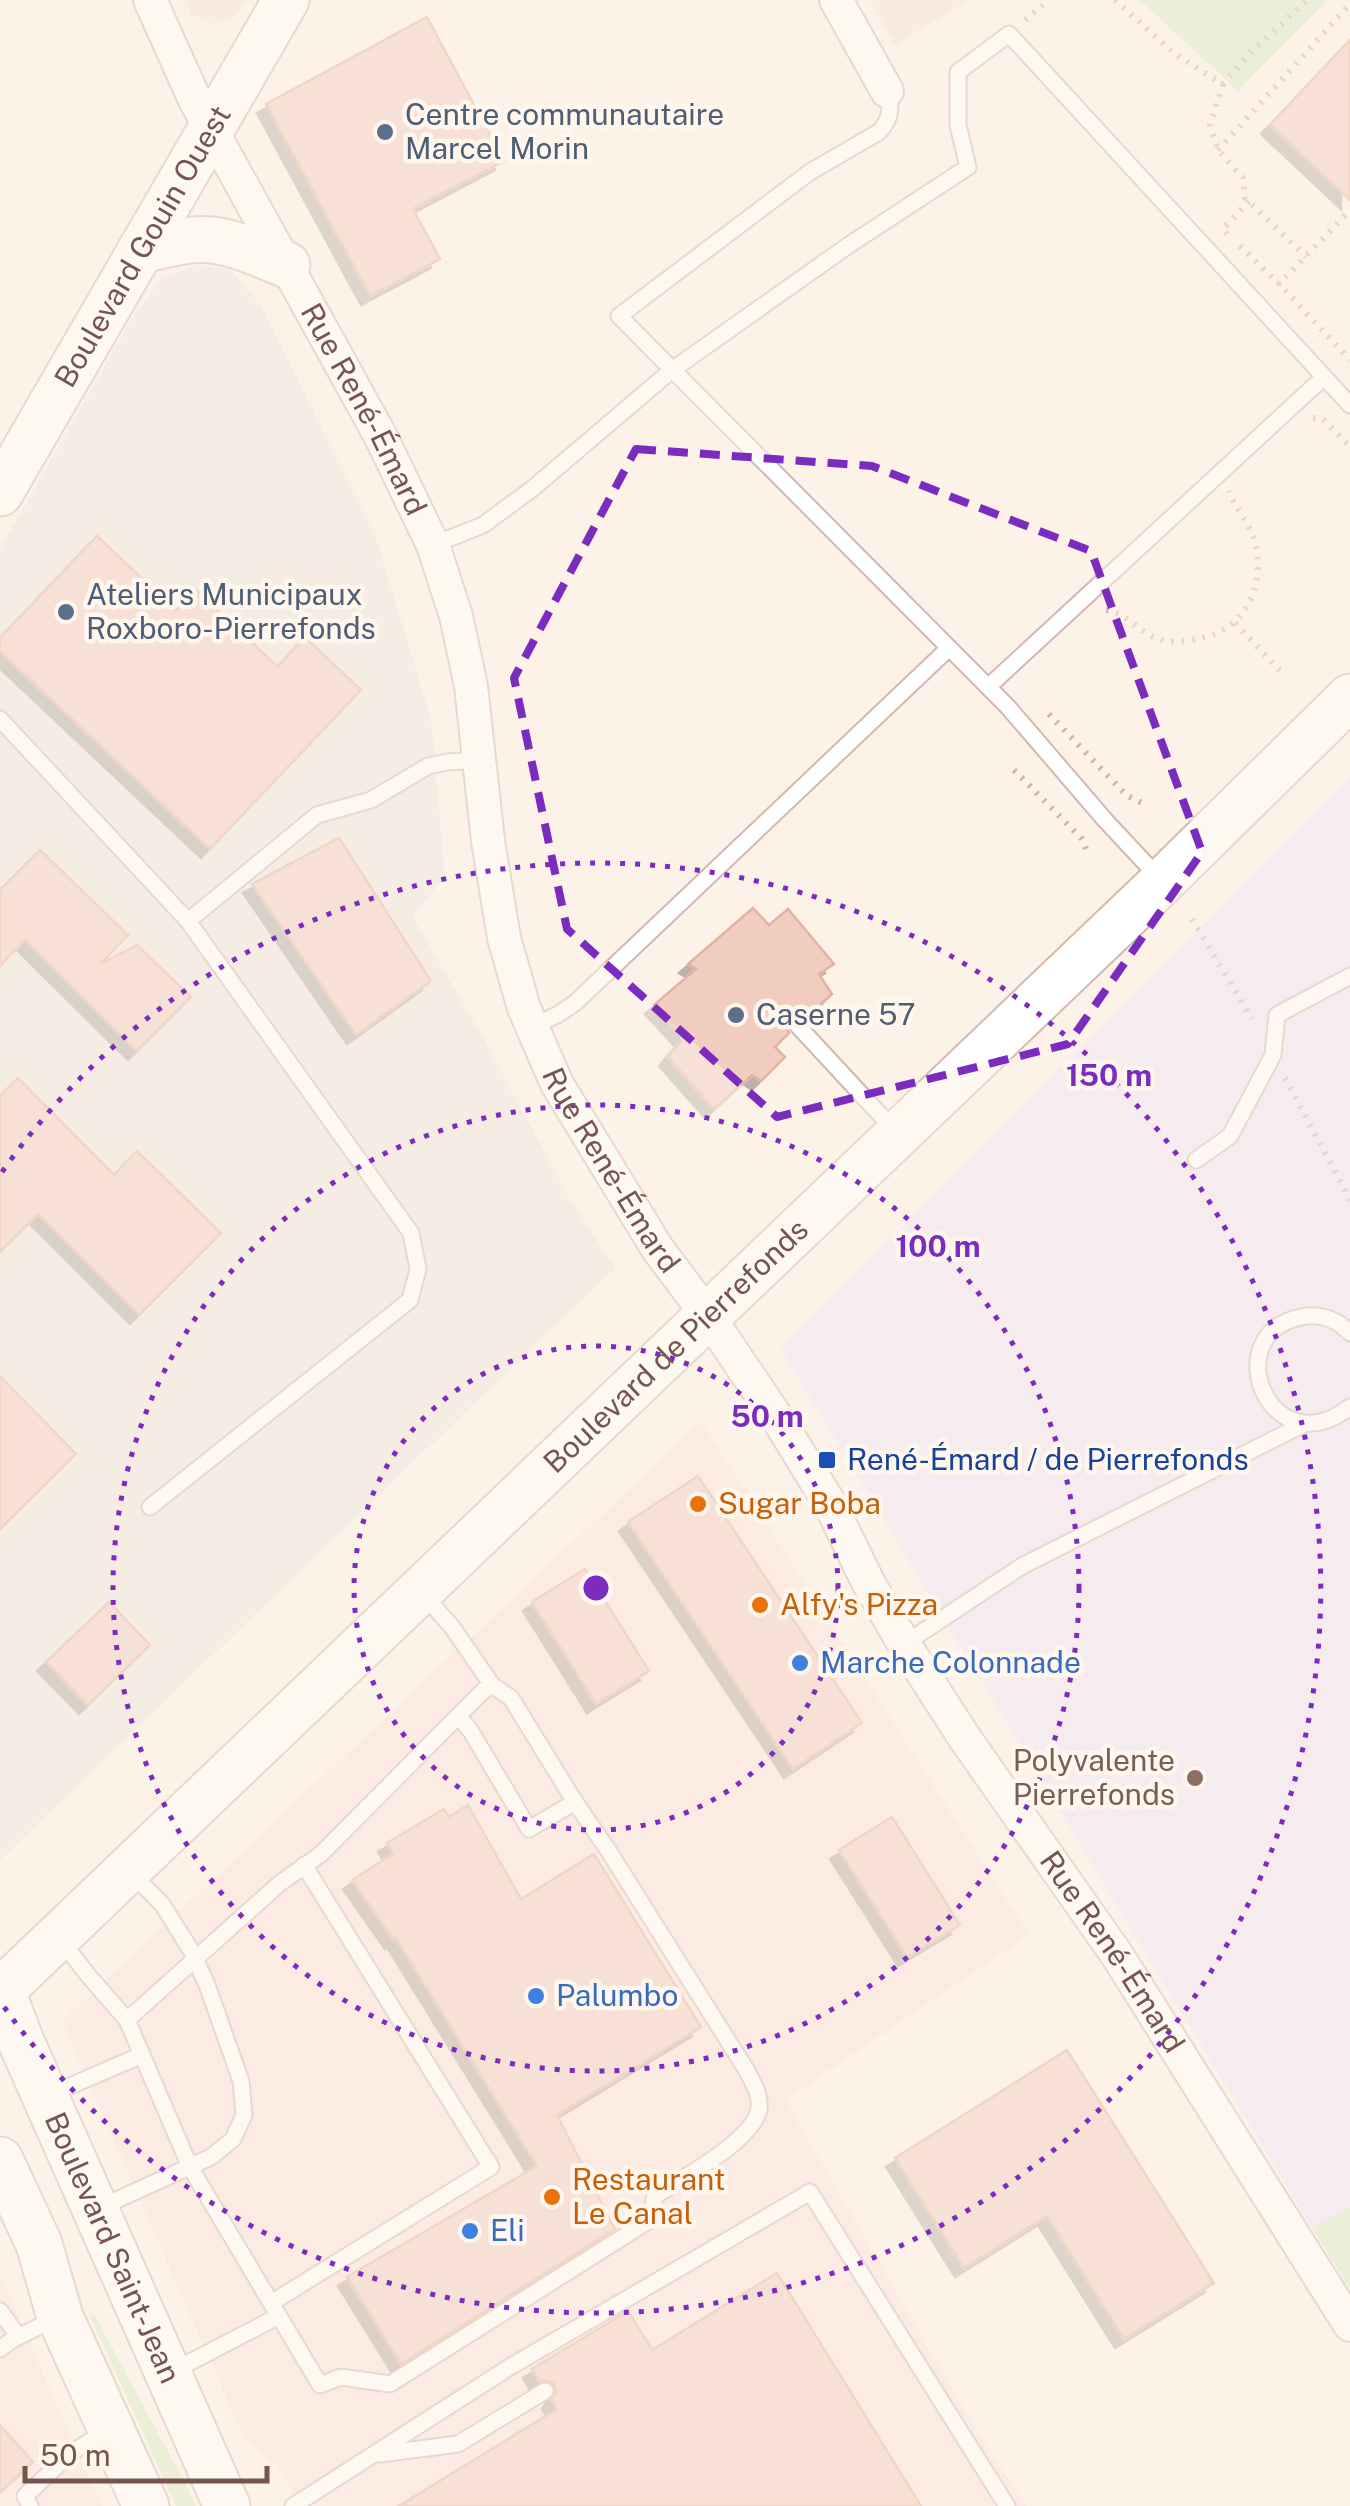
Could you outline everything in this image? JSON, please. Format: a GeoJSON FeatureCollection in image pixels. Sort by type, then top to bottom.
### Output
{"type":"FeatureCollection","features":[{"type":"Feature","properties":{"kind":"main road","name":"Boulevard Gouin Ouest"},"geometry":{"type":"LineString","coordinates":[[0,493],[286,0]]}},
{"type":"Feature","properties":{"kind":"main road"},"geometry":{"type":"LineString","coordinates":[[140,251],[182,240],[213,238],[287,265]]}},
{"type":"Feature","properties":{"kind":"main road","name":"Boulevard de Pierrefonds"},"geometry":{"type":"LineString","coordinates":[[0,1989],[1162,882],[1350,697]]}},
{"type":"Feature","properties":{"kind":"main road","name":"Boulevard Saint-Jean"},"geometry":{"type":"LineString","coordinates":[[0,1989],[227,2506]]}},
{"type":"Feature","properties":{"kind":"main road"},"geometry":{"type":"LineString","coordinates":[[0,2160],[38,2244],[60,2316],[146,2506]]}},
{"type":"Feature","properties":{"kind":"main road"},"geometry":{"type":"LineString","coordinates":[[0,2230],[60,2316]]}},
{"type":"Feature","properties":{"kind":"street","name":"Rue René-Émard"},"geometry":{"type":"LineString","coordinates":[[150,0],[186,83],[386,447],[433,544],[467,663],[504,938],[531,1027],[557,1084],[657,1248],[752,1380],[830,1504],[904,1644],[966,1740],[1118,1954],[1350,2325]]}},
{"type":"Feature","properties":{"kind":"street"},"geometry":{"type":"LineString","coordinates":[[836,0],[887,91]]}},
{"type":"Feature","properties":{"kind":"lane"},"geometry":{"type":"LineString","coordinates":[[433,544],[483,525],[532,489],[672,370],[968,166],[958,124],[958,72],[1009,34],[1350,405]]}},
{"type":"Feature","properties":{"kind":"lane"},"geometry":{"type":"LineString","coordinates":[[887,91],[890,113],[879,132],[810,172],[619,316],[988,687],[1162,882]]}},
{"type":"Feature","properties":{"kind":"lane"},"geometry":{"type":"LineString","coordinates":[[988,687],[1324,377]]}},
{"type":"Feature","properties":{"kind":"lane"},"geometry":{"type":"LineString","coordinates":[[531,1027],[575,1003],[949,648]]}},
{"type":"Feature","properties":{"kind":"lane"},"geometry":{"type":"LineString","coordinates":[[0,720],[188,922],[411,1233],[418,1269],[410,1300],[150,1507]]}},
{"type":"Feature","properties":{"kind":"lane"},"geometry":{"type":"LineString","coordinates":[[188,922],[317,814],[371,800],[428,766],[480,760]]}},
{"type":"Feature","properties":{"kind":"lane"},"geometry":{"type":"LineString","coordinates":[[1196,1160],[1230,1136],[1273,1055],[1277,1016],[1350,976]]}},
{"type":"Feature","properties":{"kind":"lane"},"geometry":{"type":"LineString","coordinates":[[798,1026],[898,1134]]}},
{"type":"Feature","properties":{"kind":"lane"},"geometry":{"type":"LineString","coordinates":[[1304,1424],[1287,1418],[1262,1394],[1257,1377],[1264,1342],[1290,1319],[1308,1316],[1327,1318],[1350,1333]]}},
{"type":"Feature","properties":{"kind":"lane"},"geometry":{"type":"LineString","coordinates":[[904,1644],[1022,1566],[1304,1424],[1322,1422],[1350,1407]]}},
{"type":"Feature","properties":{"kind":"lane"},"geometry":{"type":"LineString","coordinates":[[58,1936],[127,2020],[190,2167],[320,2385],[342,2377],[390,2384],[650,2220],[655,2196],[719,2155],[746,2132],[758,2114],[758,2094],[747,2071],[511,1698],[492,1684],[452,1626],[420,1591]]}},
{"type":"Feature","properties":{"kind":"lane"},"geometry":{"type":"LineString","coordinates":[[127,2020],[279,1884],[321,1854],[492,1684]]}},
{"type":"Feature","properties":{"kind":"lane"},"geometry":{"type":"LineString","coordinates":[[458,1716],[530,1829],[575,1802]]}},
{"type":"Feature","properties":{"kind":"lane"},"geometry":{"type":"LineString","coordinates":[[168,2374],[275,2309],[490,2167],[304,1866]]}},
{"type":"Feature","properties":{"kind":"lane"},"geometry":{"type":"LineString","coordinates":[[95,2210],[211,2157],[233,2139],[244,2114],[241,2081],[194,1958],[162,1904],[128,1870]]}},
{"type":"Feature","properties":{"kind":"lane"},"geometry":{"type":"LineString","coordinates":[[46,2097],[142,2055]]}},
{"type":"Feature","properties":{"kind":"lane"},"geometry":{"type":"LineString","coordinates":[[293,2506],[508,2368],[810,2192],[1008,2506]]}},
{"type":"Feature","properties":{"kind":"lane"},"geometry":{"type":"LineString","coordinates":[[0,2311],[18,2336]]}},
{"type":"Feature","properties":{"kind":"lane"},"geometry":{"type":"LineString","coordinates":[[0,2349],[60,2316]]}},
{"type":"Feature","properties":{"kind":"lane"},"geometry":{"type":"LineString","coordinates":[[372,2455],[458,2444],[545,2391]]}},
{"type":"Feature","properties":{"kind":"lane"},"geometry":{"type":"LineString","coordinates":[[23,2503],[71,2454],[111,2429]]}},
{"type":"Feature","properties":{"kind":"path"},"geometry":{"type":"LineString","coordinates":[[1115,0],[1176,55],[1223,84]]}},
{"type":"Feature","properties":{"kind":"path"},"geometry":{"type":"LineString","coordinates":[[1306,257],[1245,198],[1243,178],[1218,150],[1210,124],[1223,84],[1248,54],[1307,0]]}},
{"type":"Feature","properties":{"kind":"path"},"geometry":{"type":"LineString","coordinates":[[1218,150],[1350,4]]}},
{"type":"Feature","properties":{"kind":"path"},"geometry":{"type":"LineString","coordinates":[[1249,202],[1223,229],[1350,360]]}},
{"type":"Feature","properties":{"kind":"path"},"geometry":{"type":"LineString","coordinates":[[1279,284],[1350,210]]}},
{"type":"Feature","properties":{"kind":"path"},"geometry":{"type":"LineString","coordinates":[[1308,417],[1323,420],[1350,447]]}},
{"type":"Feature","properties":{"kind":"path"},"geometry":{"type":"LineString","coordinates":[[1098,612],[1120,613],[1148,635],[1170,642],[1195,640],[1235,624],[1256,586],[1258,566],[1251,530],[1229,491],[1234,477]]}},
{"type":"Feature","properties":{"kind":"path"},"geometry":{"type":"LineString","coordinates":[[1235,624],[1282,674]]}},
{"type":"Feature","properties":{"kind":"path"},"geometry":{"type":"LineString","coordinates":[[1044,709],[1126,795],[1144,804]]}},
{"type":"Feature","properties":{"kind":"path"},"geometry":{"type":"LineString","coordinates":[[1014,770],[1082,839],[1088,854]]}},
{"type":"Feature","properties":{"kind":"path"},"geometry":{"type":"LineString","coordinates":[[1192,919],[1273,1055],[1350,1200]]}},
{"type":"Feature","properties":{"kind":"highlighted area"},"geometry":{"type":"Polygon","coordinates":[[[636,449],[872,466],[1091,551],[1202,852],[1068,1044],[777,1117],[567,929],[514,678],[636,449]]]}},
{"type":"Feature","properties":{"kind":"shaded area"},"geometry":{"type":"Polygon","coordinates":[[[185,0],[246,0],[236,16],[215,25],[192,15],[185,0]]]}},
{"type":"Feature","properties":{"kind":"shaded area"},"geometry":{"type":"Polygon","coordinates":[[[870,0],[970,0],[895,45],[870,0]]]}},
{"type":"Feature","properties":{"kind":"shaded area"},"geometry":{"type":"Polygon","coordinates":[[[195,265],[231,270],[261,306],[377,541],[431,720],[445,876],[413,917],[571,1201],[615,1268],[0,1860],[0,549],[131,320],[161,279],[195,265]]]}},
{"type":"Feature","properties":{"kind":"shaded area","name":"Polyvalente Pierrefonds"},"geometry":{"type":"Polygon","coordinates":[[[1350,777],[1350,2206],[1312,2228],[781,1349],[1350,777]]]}},
{"type":"Feature","properties":{"kind":"shaded area"},"geometry":{"type":"Polygon","coordinates":[[[701,1422],[1029,1935],[785,2100],[979,2435],[1026,2506],[299,2506],[278,2466],[244,2438],[62,2021],[701,1422]]]}},
{"type":"Feature","properties":{"kind":"shaded area"},"geometry":{"type":"Polygon","coordinates":[[[0,2275],[37,2360],[102,2506],[0,2506],[0,2275]]]}},
{"type":"Feature","properties":{"kind":"green space"},"geometry":{"type":"Polygon","coordinates":[[[1140,0],[1327,0],[1238,91],[1140,0]]]}},
{"type":"Feature","properties":{"kind":"green space"},"geometry":{"type":"Polygon","coordinates":[[[1350,2206],[1350,2288],[1312,2228],[1350,2206]]]}},
{"type":"Feature","properties":{"kind":"green space"},"geometry":{"type":"Polygon","coordinates":[[[94,2314],[196,2506],[176,2506],[90,2316],[94,2314]]]}},
{"type":"Feature","properties":{"kind":"building","name":"Centre communautaire Marcel Morin"},"geometry":{"type":"Polygon","coordinates":[[[427,17],[504,161],[413,209],[440,259],[370,296],[266,104],[427,17]]]}},
{"type":"Feature","properties":{"kind":"building"},"geometry":{"type":"Polygon","coordinates":[[[1350,40],[1350,200],[1270,125],[1350,40]]]}},
{"type":"Feature","properties":{"kind":"building"},"geometry":{"type":"Polygon","coordinates":[[[97,536],[176,611],[196,590],[278,667],[305,637],[361,690],[210,849],[0,651],[0,638],[97,536]]]}},
{"type":"Feature","properties":{"kind":"building"},"geometry":{"type":"Polygon","coordinates":[[[339,838],[431,981],[356,1035],[252,884],[339,838]]]}},
{"type":"Feature","properties":{"kind":"building"},"geometry":{"type":"Polygon","coordinates":[[[40,850],[128,935],[100,964],[137,945],[191,997],[137,1051],[25,940],[0,966],[0,890],[40,850]]]}},
{"type":"Feature","properties":{"kind":"building","name":"Caserne 57"},"geometry":{"type":"Polygon","coordinates":[[[753,908],[769,925],[788,909],[834,964],[819,974],[832,994],[806,1018],[790,1018],[789,1033],[775,1047],[785,1057],[761,1081],[752,1075],[714,1109],[668,1057],[684,1038],[654,1005],[696,969],[688,964],[753,908]]]}},
{"type":"Feature","properties":{"kind":"building"},"geometry":{"type":"Polygon","coordinates":[[[18,1078],[114,1175],[137,1151],[221,1233],[139,1315],[38,1214],[0,1252],[0,1096],[18,1078]]]}},
{"type":"Feature","properties":{"kind":"building"},"geometry":{"type":"Polygon","coordinates":[[[0,1376],[76,1454],[0,1529],[0,1376]]]}},
{"type":"Feature","properties":{"kind":"building"},"geometry":{"type":"Polygon","coordinates":[[[698,1476],[862,1723],[793,1769],[628,1522],[698,1476]]]}},
{"type":"Feature","properties":{"kind":"building"},"geometry":{"type":"Polygon","coordinates":[[[585,1569],[649,1671],[596,1704],[532,1602],[585,1569]]]}},
{"type":"Feature","properties":{"kind":"building"},"geometry":{"type":"Polygon","coordinates":[[[109,1602],[150,1645],[88,1705],[46,1662],[109,1602]]]}},
{"type":"Feature","properties":{"kind":"building"},"geometry":{"type":"Polygon","coordinates":[[[468,1805],[521,1899],[594,1854],[701,2027],[557,2115],[615,2229],[401,2364],[347,2277],[537,2166],[396,1938],[352,1880],[393,1854],[387,1843],[444,1809],[449,1817],[468,1805]]]}},
{"type":"Feature","properties":{"kind":"building"},"geometry":{"type":"Polygon","coordinates":[[[892,1817],[960,1925],[907,1957],[839,1850],[892,1817]]]}},
{"type":"Feature","properties":{"kind":"building"},"geometry":{"type":"Polygon","coordinates":[[[1067,2050],[1214,2283],[1124,2339],[1047,2216],[964,2268],[895,2158],[1067,2050]]]}},
{"type":"Feature","properties":{"kind":"building"},"geometry":{"type":"Polygon","coordinates":[[[777,2273],[921,2506],[399,2506],[557,2409],[551,2400],[556,2392],[554,2384],[539,2381],[532,2369],[628,2311],[652,2350],[777,2273]]]}},
{"type":"Feature","properties":{"kind":"building"},"geometry":{"type":"Polygon","coordinates":[[[0,2425],[33,2462],[0,2492],[0,2425]]]}},
{"type":"Feature","properties":{"kind":"place","name":"Centre communautaire Marcel Morin"},"geometry":{"type":"Point","coordinates":[385,132]}},
{"type":"Feature","properties":{"kind":"place","name":"Ateliers Municipaux Roxboro-Pierrefonds"},"geometry":{"type":"Point","coordinates":[66,612]}},
{"type":"Feature","properties":{"kind":"place","name":"Caserne 57"},"geometry":{"type":"Point","coordinates":[736,1015]}},
{"type":"Feature","properties":{"kind":"place","name":"René-Émard / de Pierrefonds"},"geometry":{"type":"Point","coordinates":[827,1460]}},
{"type":"Feature","properties":{"kind":"place","name":"Sugar Boba"},"geometry":{"type":"Point","coordinates":[698,1504]}},
{"type":"Feature","properties":{"kind":"place","name":"Alfy's Pizza"},"geometry":{"type":"Point","coordinates":[760,1605]}},
{"type":"Feature","properties":{"kind":"place","name":"Marche Colonnade"},"geometry":{"type":"Point","coordinates":[800,1663]}},
{"type":"Feature","properties":{"kind":"place","name":"Polyvalente Pierrefonds"},"geometry":{"type":"Point","coordinates":[1195,1778]}},
{"type":"Feature","properties":{"kind":"place","name":"Palumbo"},"geometry":{"type":"Point","coordinates":[536,1996]}},
{"type":"Feature","properties":{"kind":"place","name":"Restaurant Le Canal"},"geometry":{"type":"Point","coordinates":[552,2197]}},
{"type":"Feature","properties":{"kind":"place","name":"Eli"},"geometry":{"type":"Point","coordinates":[470,2231]}}]}
